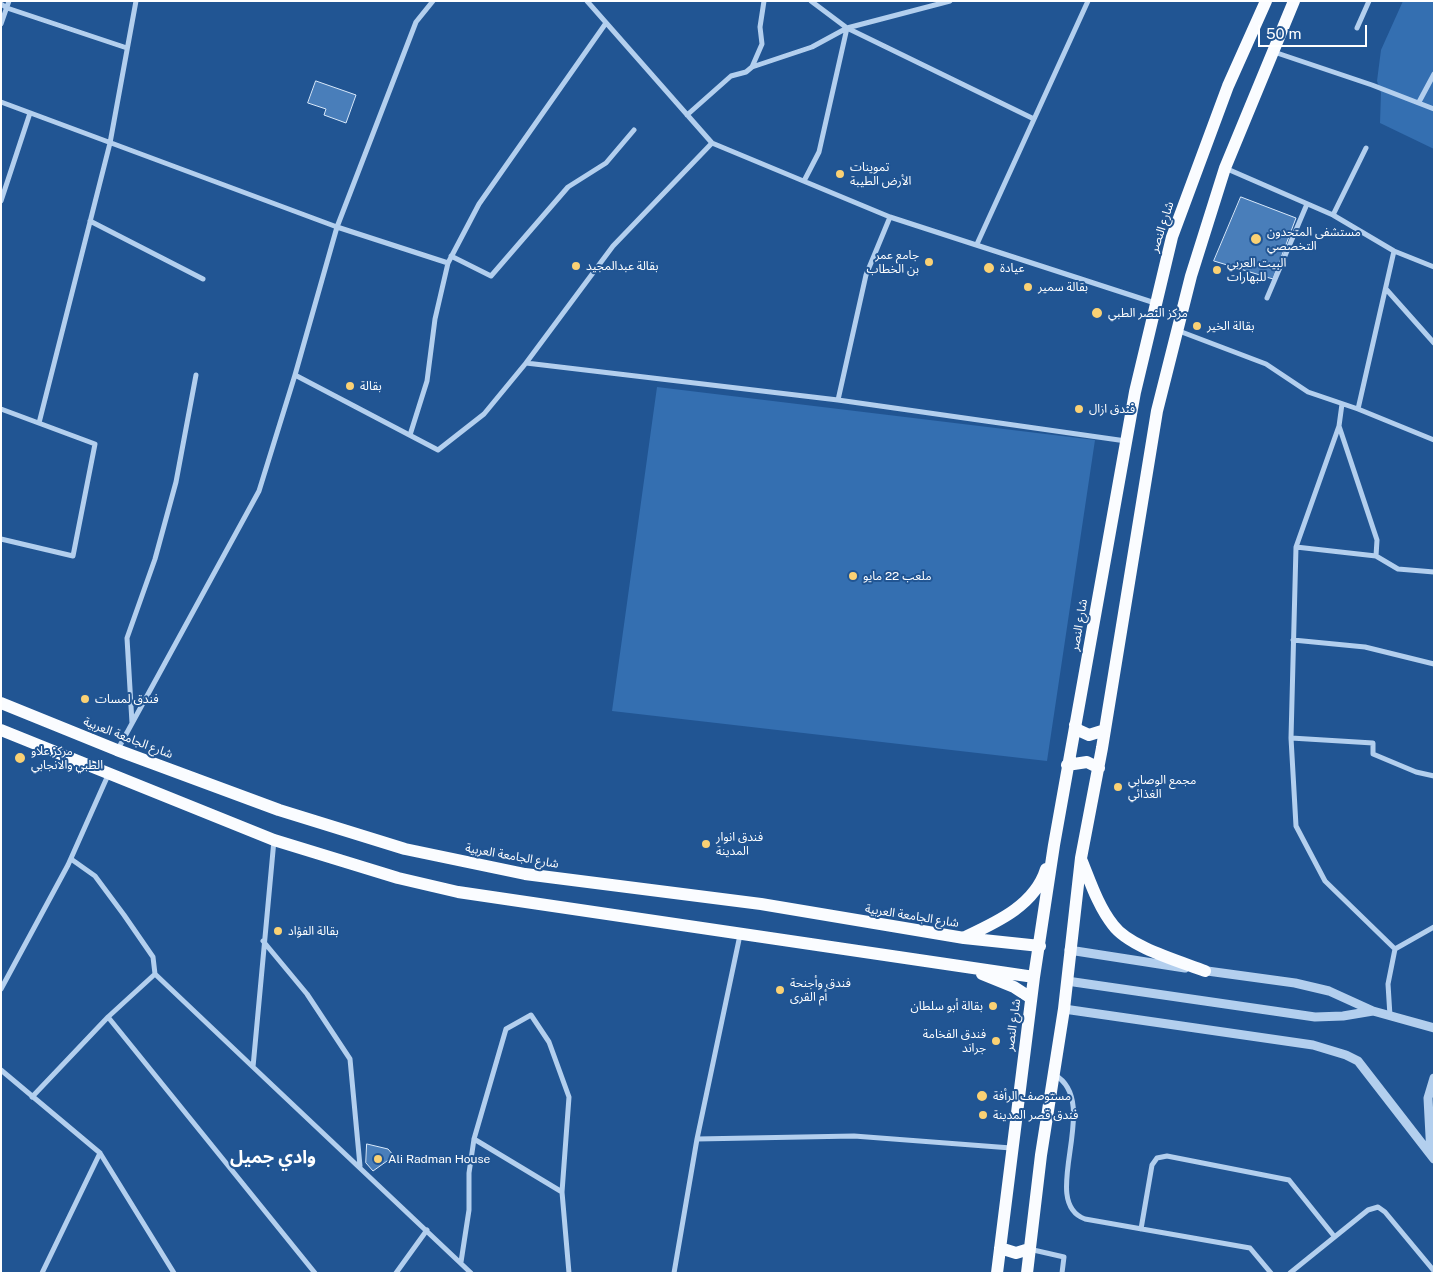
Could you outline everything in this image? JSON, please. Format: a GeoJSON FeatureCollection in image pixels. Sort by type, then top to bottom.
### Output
{"type":"FeatureCollection","features":[{"type":"Feature","properties":{"kind":"main road","name":"شارع النصر"},"geometry":{"type":"LineString","coordinates":[[997,1273],[1031,998],[1067,765],[1126,441],[1155,303],[1175,228],[1228,86],[1266,1]]}},
{"type":"Feature","properties":{"kind":"main road"},"geometry":{"type":"LineString","coordinates":[[1027,1273],[1053,1074],[1064,1009],[1069,950],[1081,858],[1099,768],[1156,411],[1191,276],[1225,168],[1294,1]]}},
{"type":"Feature","properties":{"kind":"main road","name":"شارع الجامعة العربية"},"geometry":{"type":"LineString","coordinates":[[1,703],[117,750],[279,810],[406,849],[525,874],[761,904],[964,938],[1040,946]]}},
{"type":"Feature","properties":{"kind":"main road"},"geometry":{"type":"LineString","coordinates":[[1075,725],[1083,733],[1089,735],[1105,730]]}},
{"type":"Feature","properties":{"kind":"main road"},"geometry":{"type":"LineString","coordinates":[[1,730],[274,840],[389,876],[458,892],[741,932],[1034,977]]}},
{"type":"Feature","properties":{"kind":"main road"},"geometry":{"type":"LineString","coordinates":[[1067,765],[1087,762],[1099,768]]}},
{"type":"Feature","properties":{"kind":"main road"},"geometry":{"type":"LineString","coordinates":[[964,938],[1012,914],[1026,901],[1044,877],[1054,845]]}},
{"type":"Feature","properties":{"kind":"main road"},"geometry":{"type":"LineString","coordinates":[[1081,858],[1101,907],[1114,927],[1134,942],[1205,971]]}},
{"type":"Feature","properties":{"kind":"main road"},"geometry":{"type":"LineString","coordinates":[[958,965],[1014,987],[1031,998]]}},
{"type":"Feature","properties":{"kind":"main road"},"geometry":{"type":"LineString","coordinates":[[1000,1248],[1016,1253],[1029,1249]]}},
{"type":"Feature","properties":{"kind":"street"},"geometry":{"type":"LineString","coordinates":[[1,24],[9,1]]}},
{"type":"Feature","properties":{"kind":"street"},"geometry":{"type":"LineString","coordinates":[[39,423],[110,143],[136,1]]}},
{"type":"Feature","properties":{"kind":"street"},"geometry":{"type":"LineString","coordinates":[[117,750],[259,491],[296,375],[337,227],[416,22],[433,1]]}},
{"type":"Feature","properties":{"kind":"street"},"geometry":{"type":"LineString","coordinates":[[587,1],[712,143],[890,217],[1155,303]]}},
{"type":"Feature","properties":{"kind":"street"},"geometry":{"type":"LineString","coordinates":[[752,67],[762,44],[760,27],[764,1]]}},
{"type":"Feature","properties":{"kind":"street"},"geometry":{"type":"LineString","coordinates":[[811,1],[847,28],[1034,119]]}},
{"type":"Feature","properties":{"kind":"street"},"geometry":{"type":"LineString","coordinates":[[686,115],[731,76],[812,47],[847,28],[950,1]]}},
{"type":"Feature","properties":{"kind":"street"},"geometry":{"type":"LineString","coordinates":[[977,244],[1088,1]]}},
{"type":"Feature","properties":{"kind":"street"},"geometry":{"type":"LineString","coordinates":[[1357,28],[1369,1]]}},
{"type":"Feature","properties":{"kind":"street"},"geometry":{"type":"LineString","coordinates":[[1,4],[7,8],[127,48]]}},
{"type":"Feature","properties":{"kind":"street"},"geometry":{"type":"LineString","coordinates":[[410,435],[427,381],[436,320],[451,256],[479,204],[606,23]]}},
{"type":"Feature","properties":{"kind":"street"},"geometry":{"type":"LineString","coordinates":[[804,181],[819,152],[847,28]]}},
{"type":"Feature","properties":{"kind":"street"},"geometry":{"type":"LineString","coordinates":[[1272,51],[1419,102],[1434,109]]}},
{"type":"Feature","properties":{"kind":"street"},"geometry":{"type":"LineString","coordinates":[[1419,102],[1434,74]]}},
{"type":"Feature","properties":{"kind":"street"},"geometry":{"type":"LineString","coordinates":[[1,102],[337,227],[448,263]]}},
{"type":"Feature","properties":{"kind":"street"},"geometry":{"type":"LineString","coordinates":[[1,201],[30,113]]}},
{"type":"Feature","properties":{"kind":"street"},"geometry":{"type":"LineString","coordinates":[[451,256],[491,276],[568,187],[606,163],[634,130]]}},
{"type":"Feature","properties":{"kind":"street"},"geometry":{"type":"LineString","coordinates":[[296,375],[438,450],[484,414],[526,363],[613,246],[712,143]]}},
{"type":"Feature","properties":{"kind":"street"},"geometry":{"type":"LineString","coordinates":[[1333,215],[1366,148]]}},
{"type":"Feature","properties":{"kind":"street"},"geometry":{"type":"LineString","coordinates":[[1225,168],[1333,215],[1394,251],[1433,265]]}},
{"type":"Feature","properties":{"kind":"street"},"geometry":{"type":"LineString","coordinates":[[1267,298],[1307,204]]}},
{"type":"Feature","properties":{"kind":"street"},"geometry":{"type":"LineString","coordinates":[[838,400],[866,274],[890,217]]}},
{"type":"Feature","properties":{"kind":"street"},"geometry":{"type":"LineString","coordinates":[[90,221],[203,279]]}},
{"type":"Feature","properties":{"kind":"street"},"geometry":{"type":"LineString","coordinates":[[1358,409],[1394,251]]}},
{"type":"Feature","properties":{"kind":"street"},"geometry":{"type":"LineString","coordinates":[[1386,289],[1434,343]]}},
{"type":"Feature","properties":{"kind":"street"},"geometry":{"type":"LineString","coordinates":[[1178,330],[1266,364],[1308,392],[1358,409],[1434,440]]}},
{"type":"Feature","properties":{"kind":"street"},"geometry":{"type":"LineString","coordinates":[[526,363],[838,400],[1126,441]]}},
{"type":"Feature","properties":{"kind":"street"},"geometry":{"type":"LineString","coordinates":[[132,724],[127,638],[155,559],[176,482],[196,375]]}},
{"type":"Feature","properties":{"kind":"street"},"geometry":{"type":"LineString","coordinates":[[1342,404],[1339,426],[1296,547],[1291,738],[1296,826],[1325,881],[1395,949]]}},
{"type":"Feature","properties":{"kind":"street"},"geometry":{"type":"LineString","coordinates":[[1,409],[96,444],[73,556],[1,539]]}},
{"type":"Feature","properties":{"kind":"street"},"geometry":{"type":"LineString","coordinates":[[1339,426],[1377,540],[1376,556]]}},
{"type":"Feature","properties":{"kind":"street"},"geometry":{"type":"LineString","coordinates":[[1296,547],[1376,556],[1398,569],[1434,572]]}},
{"type":"Feature","properties":{"kind":"street"},"geometry":{"type":"LineString","coordinates":[[1293,640],[1365,647],[1434,664]]}},
{"type":"Feature","properties":{"kind":"street"},"geometry":{"type":"LineString","coordinates":[[1291,738],[1373,743],[1373,754],[1416,772],[1434,776]]}},
{"type":"Feature","properties":{"kind":"street"},"geometry":{"type":"LineString","coordinates":[[1,989],[71,859],[109,773]]}},
{"type":"Feature","properties":{"kind":"street"},"geometry":{"type":"LineString","coordinates":[[253,1067],[263,941],[274,840]]}},
{"type":"Feature","properties":{"kind":"street"},"geometry":{"type":"LineString","coordinates":[[71,859],[95,876],[124,915],[153,957],[155,974],[471,1273]]}},
{"type":"Feature","properties":{"kind":"street"},"geometry":{"type":"LineString","coordinates":[[1390,1016],[1388,984],[1395,949],[1434,927]]}},
{"type":"Feature","properties":{"kind":"street"},"geometry":{"type":"LineString","coordinates":[[674,1273],[697,1139],[741,932]]}},
{"type":"Feature","properties":{"kind":"street"},"geometry":{"type":"LineString","coordinates":[[263,941],[307,994],[350,1059],[360,1166]]}},
{"type":"Feature","properties":{"kind":"street"},"geometry":{"type":"LineString","coordinates":[[1069,950],[1321,989],[1343,996],[1373,1011],[1434,1028]]}},
{"type":"Feature","properties":{"kind":"street"},"geometry":{"type":"LineString","coordinates":[[32,1097],[108,1017],[155,974]]}},
{"type":"Feature","properties":{"kind":"street"},"geometry":{"type":"LineString","coordinates":[[1066,981],[1315,1017],[1343,1016],[1373,1011]]}},
{"type":"Feature","properties":{"kind":"street"},"geometry":{"type":"LineString","coordinates":[[1064,1009],[1313,1045],[1346,1055],[1358,1061],[1432,1157]]}},
{"type":"Feature","properties":{"kind":"street"},"geometry":{"type":"LineString","coordinates":[[461,1262],[469,1210],[470,1173],[474,1139],[506,1029],[531,1015],[549,1042],[569,1097],[562,1192],[569,1273]]}},
{"type":"Feature","properties":{"kind":"street"},"geometry":{"type":"LineString","coordinates":[[108,1017],[315,1273]]}},
{"type":"Feature","properties":{"kind":"street"},"geometry":{"type":"LineString","coordinates":[[1,1070],[100,1153],[174,1273]]}},
{"type":"Feature","properties":{"kind":"street"},"geometry":{"type":"LineString","coordinates":[[1053,1074],[1068,1087],[1073,1102],[1067,1190],[1071,1210],[1085,1219],[1250,1248],[1271,1273]]}},
{"type":"Feature","properties":{"kind":"street"},"geometry":{"type":"LineString","coordinates":[[1432,1157],[1428,1098],[1434,1078]]}},
{"type":"Feature","properties":{"kind":"street"},"geometry":{"type":"LineString","coordinates":[[697,1139],[854,1136],[1011,1148]]}},
{"type":"Feature","properties":{"kind":"street"},"geometry":{"type":"LineString","coordinates":[[474,1139],[562,1192]]}},
{"type":"Feature","properties":{"kind":"street"},"geometry":{"type":"LineString","coordinates":[[42,1273],[100,1153]]}},
{"type":"Feature","properties":{"kind":"street"},"geometry":{"type":"LineString","coordinates":[[1141,1229],[1152,1165],[1157,1158],[1167,1156],[1289,1180],[1334,1236]]}},
{"type":"Feature","properties":{"kind":"street"},"geometry":{"type":"LineString","coordinates":[[1290,1273],[1368,1210],[1378,1207],[1385,1212],[1434,1271]]}},
{"type":"Feature","properties":{"kind":"street"},"geometry":{"type":"LineString","coordinates":[[396,1273],[427,1230]]}},
{"type":"Feature","properties":{"kind":"street"},"geometry":{"type":"LineString","coordinates":[[1029,1249],[1064,1256],[1062,1273]]}},
{"type":"Feature","properties":{"kind":"shaded area"},"geometry":{"type":"Polygon","coordinates":[[[1403,1],[1434,1],[1434,149],[1380,123],[1381,93],[1377,81],[1381,50],[1403,1]]]}},
{"type":"Feature","properties":{"kind":"shaded area","name":"ملعب 22 مايو"},"geometry":{"type":"Polygon","coordinates":[[[657,387],[1095,440],[1047,761],[612,711],[657,387]]]}},
{"type":"Feature","properties":{"kind":"building"},"geometry":{"type":"Polygon","coordinates":[[[316,81],[356,95],[346,123],[324,115],[326,109],[308,103],[316,81]]]}},
{"type":"Feature","properties":{"kind":"building","name":"مستشفى المتحدون التخصصي"},"geometry":{"type":"Polygon","coordinates":[[[1241,197],[1296,218],[1273,279],[1214,261],[1241,197]]]}},
{"type":"Feature","properties":{"kind":"building","name":"Ali Radman House"},"geometry":{"type":"Polygon","coordinates":[[[367,1144],[388,1149],[394,1156],[373,1171],[366,1163],[367,1144]]]}},
{"type":"Feature","properties":{"kind":"place","name":"تموينات الأرض الطيبة"},"geometry":{"type":"Point","coordinates":[840,174]}},
{"type":"Feature","properties":{"kind":"place","name":"مستشفى المتحدون التخصصي"},"geometry":{"type":"Point","coordinates":[1256,239]}},
{"type":"Feature","properties":{"kind":"place","name":"جامع عمر بن الخطاب"},"geometry":{"type":"Point","coordinates":[929,262]}},
{"type":"Feature","properties":{"kind":"place","name":"بقالة عبدالمجيد"},"geometry":{"type":"Point","coordinates":[576,266]}},
{"type":"Feature","properties":{"kind":"place","name":"عيادة"},"geometry":{"type":"Point","coordinates":[989,268]}},
{"type":"Feature","properties":{"kind":"place","name":"البيت العربي للبهارات"},"geometry":{"type":"Point","coordinates":[1217,270]}},
{"type":"Feature","properties":{"kind":"place","name":"بقالة سمير"},"geometry":{"type":"Point","coordinates":[1028,287]}},
{"type":"Feature","properties":{"kind":"place","name":"مركز النصر الطبي"},"geometry":{"type":"Point","coordinates":[1097,313]}},
{"type":"Feature","properties":{"kind":"place","name":"بقالة الخير"},"geometry":{"type":"Point","coordinates":[1197,326]}},
{"type":"Feature","properties":{"kind":"place","name":"بقالة"},"geometry":{"type":"Point","coordinates":[350,386]}},
{"type":"Feature","properties":{"kind":"place","name":"فندق ازال"},"geometry":{"type":"Point","coordinates":[1079,409]}},
{"type":"Feature","properties":{"kind":"place","name":"ملعب 22 مايو"},"geometry":{"type":"Point","coordinates":[853,576]}},
{"type":"Feature","properties":{"kind":"place","name":"فندق لمسات"},"geometry":{"type":"Point","coordinates":[85,699]}},
{"type":"Feature","properties":{"kind":"place","name":"مركز علاو الطبي والانجابي"},"geometry":{"type":"Point","coordinates":[20,758]}},
{"type":"Feature","properties":{"kind":"place","name":"مجمع الوصابي الغذائي"},"geometry":{"type":"Point","coordinates":[1118,787]}},
{"type":"Feature","properties":{"kind":"place","name":"فندق انوار المدينة"},"geometry":{"type":"Point","coordinates":[706,844]}},
{"type":"Feature","properties":{"kind":"place","name":"بقالة الفؤاد"},"geometry":{"type":"Point","coordinates":[278,931]}},
{"type":"Feature","properties":{"kind":"place","name":"فندق وأجنحة أم القرى"},"geometry":{"type":"Point","coordinates":[780,990]}},
{"type":"Feature","properties":{"kind":"place","name":"بقالة أبو سلطان"},"geometry":{"type":"Point","coordinates":[993,1006]}},
{"type":"Feature","properties":{"kind":"place","name":"فندق الفخامة جراند"},"geometry":{"type":"Point","coordinates":[996,1041]}},
{"type":"Feature","properties":{"kind":"place","name":"مستوصف الرأفة"},"geometry":{"type":"Point","coordinates":[982,1096]}},
{"type":"Feature","properties":{"kind":"place","name":"فندق قصر المدينة"},"geometry":{"type":"Point","coordinates":[983,1115]}},
{"type":"Feature","properties":{"kind":"place","name":"Ali Radman House"},"geometry":{"type":"Point","coordinates":[378,1159]}},
{"type":"Feature","properties":{"kind":"district","name":"وادي جميل"},"geometry":{"type":"Point","coordinates":[273,1157]}}]}
